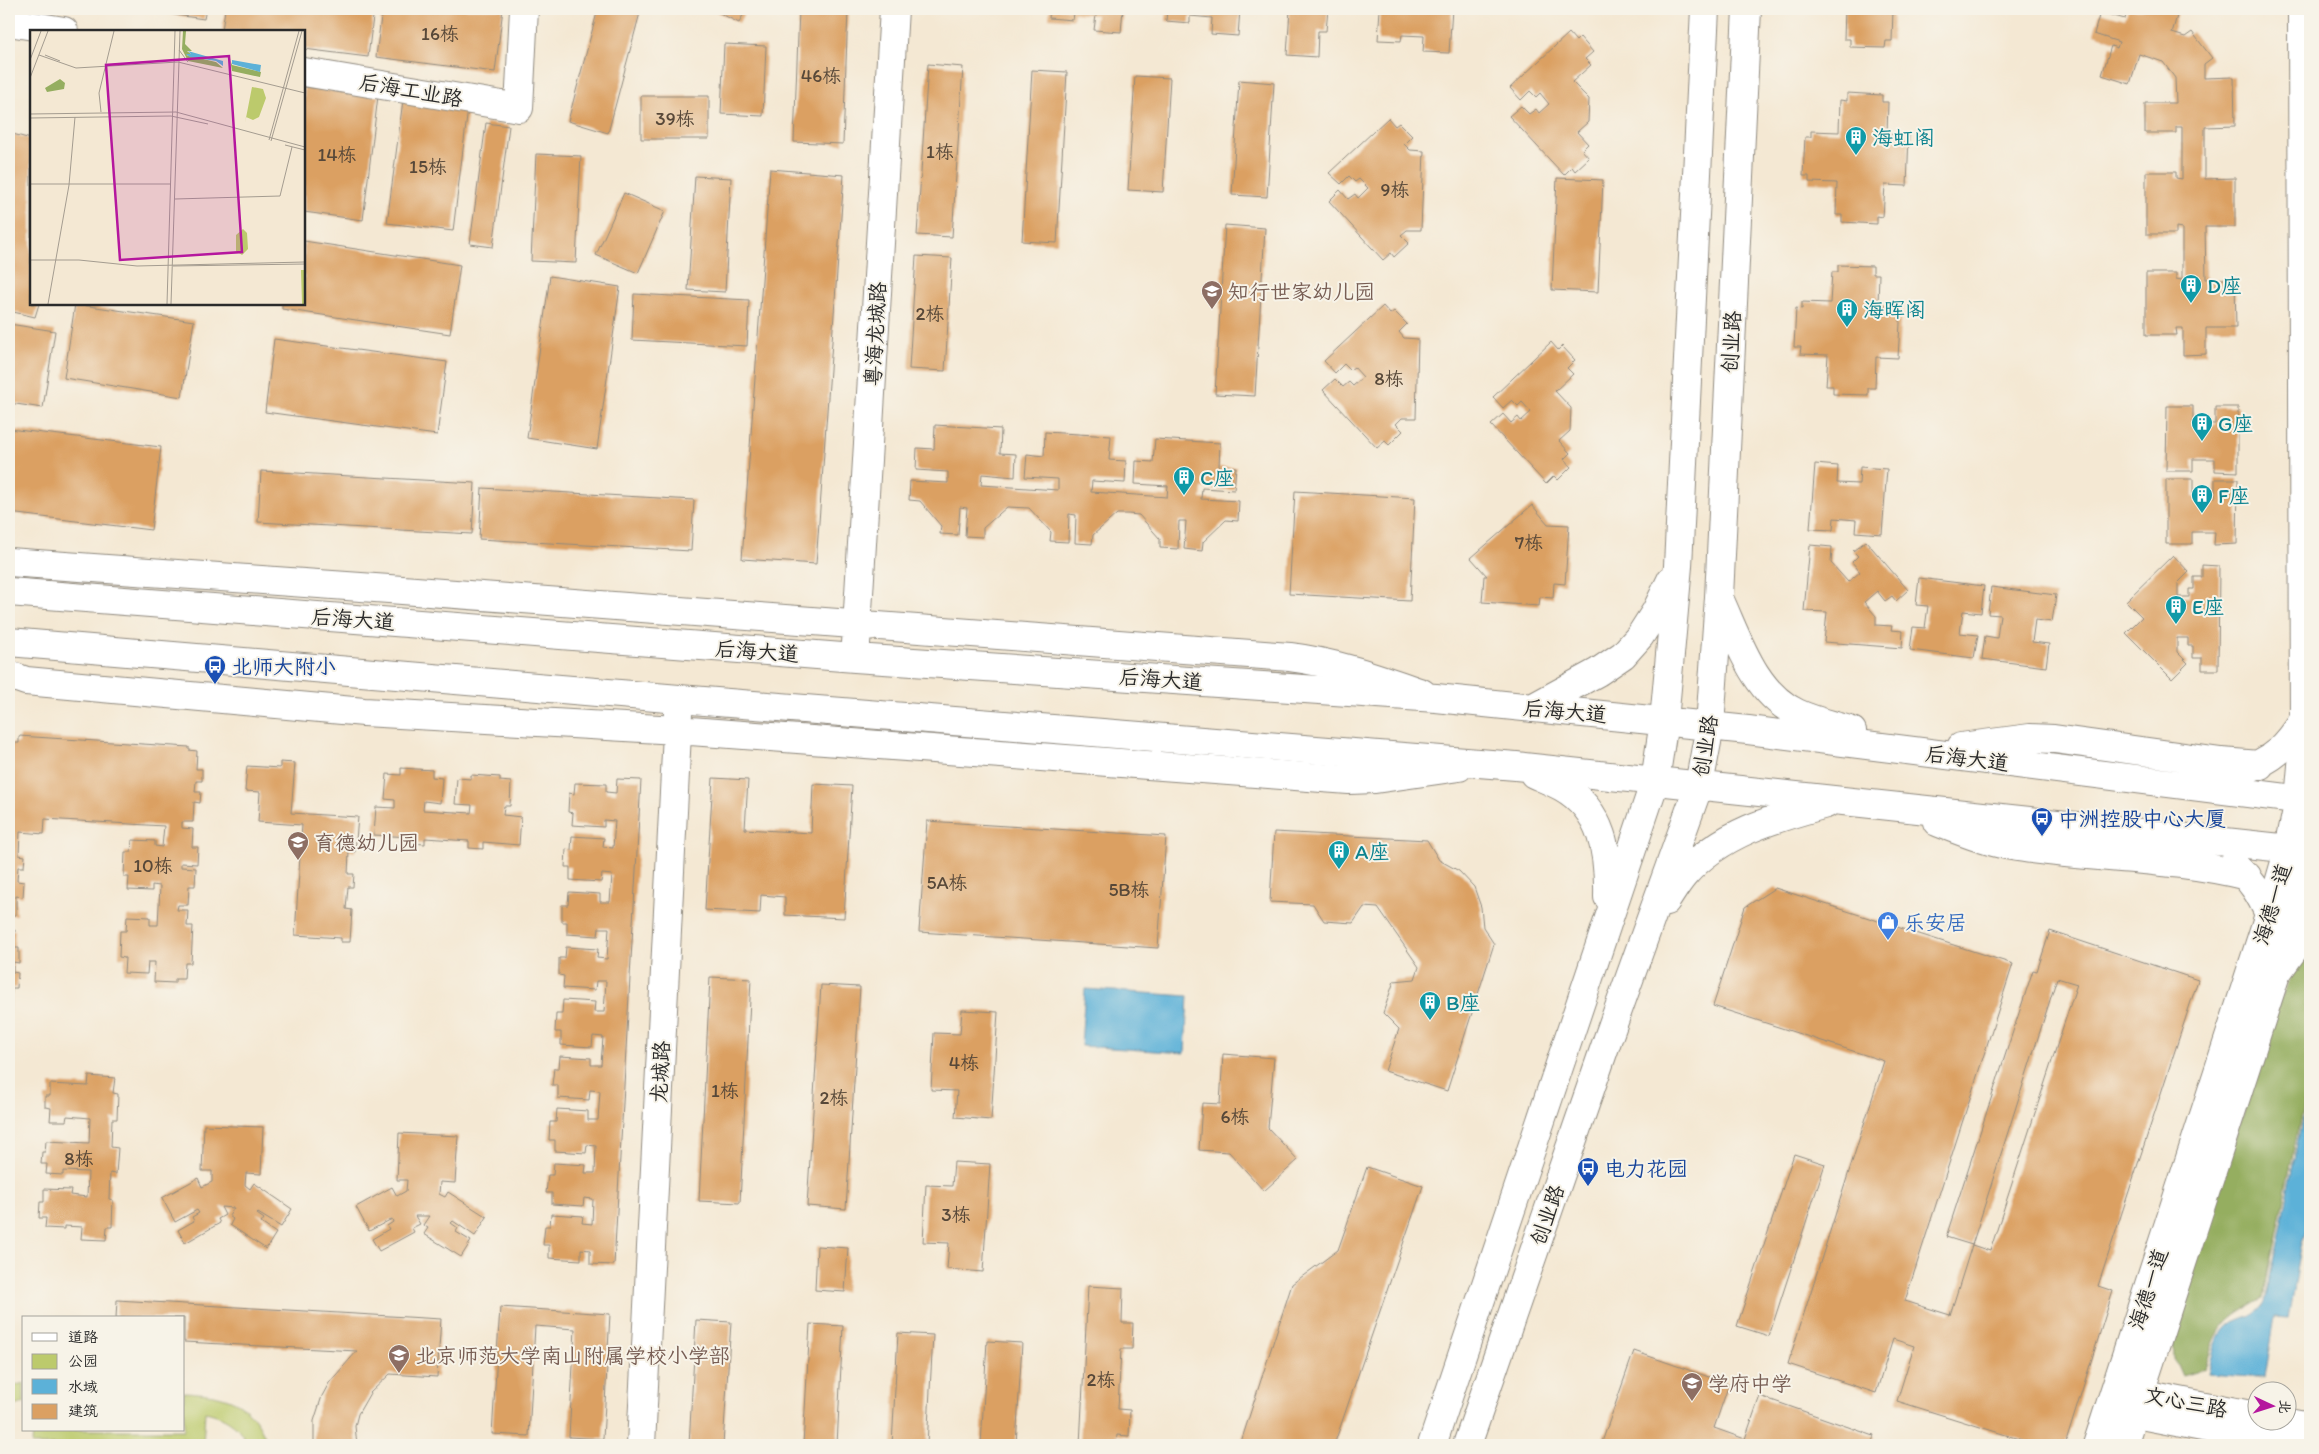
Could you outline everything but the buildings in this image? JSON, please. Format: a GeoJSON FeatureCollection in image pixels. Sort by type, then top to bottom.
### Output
{"type":"FeatureCollection","features":[{"type":"Feature","properties":{"kind":"main road","name":"后海工业路"},"geometry":{"type":"LineString","coordinates":[[305,72],[519,108],[524,9]]}},
{"type":"Feature","properties":{"kind":"main road","name":"粤海龙城路"},"geometry":{"type":"LineString","coordinates":[[855,658],[894,9]]}},
{"type":"Feature","properties":{"kind":"main road","name":"创业路"},"geometry":{"type":"LineString","coordinates":[[1432,1445],[1655,781],[1664,721],[1678,566],[1705,9]]}},
{"type":"Feature","properties":{"kind":"main road","name":"创业路"},"geometry":{"type":"LineString","coordinates":[[1467,1445],[1647,928],[1699,785],[1710,726],[1719,597],[1747,9]]}},
{"type":"Feature","properties":{"kind":"main road","name":"海德一道"},"geometry":{"type":"LineString","coordinates":[[2097,1445],[2124,1401],[2276,974],[2303,854],[2302,9]]}},
{"type":"Feature","properties":{"kind":"main road"},"geometry":{"type":"LineString","coordinates":[[9,22],[58,30]]}},
{"type":"Feature","properties":{"kind":"main road"},"geometry":{"type":"LineString","coordinates":[[9,562],[1290,657],[1355,669],[1436,698]]}},
{"type":"Feature","properties":{"kind":"main road"},"geometry":{"type":"LineString","coordinates":[[1532,708],[1598,672],[1623,655],[1640,636],[1656,611],[1678,566]]}},
{"type":"Feature","properties":{"kind":"main road","name":"后海大道"},"geometry":{"type":"LineString","coordinates":[[9,592],[855,658],[1436,698],[1710,726],[2304,801]]}},
{"type":"Feature","properties":{"kind":"main road"},"geometry":{"type":"LineString","coordinates":[[1719,597],[1748,659],[1766,690],[1779,702],[1797,713],[1922,752],[2030,738],[2054,739],[2221,762],[2260,765]]}},
{"type":"Feature","properties":{"kind":"main road"},"geometry":{"type":"LineString","coordinates":[[9,642],[679,699],[1516,766],[1844,800],[1968,816],[2061,823],[2168,835],[2303,854]]}},
{"type":"Feature","properties":{"kind":"main road"},"geometry":{"type":"LineString","coordinates":[[9,675],[26,681],[364,712],[677,730],[1349,780],[1375,779],[1478,764]]}},
{"type":"Feature","properties":{"kind":"main road","name":"龙城路"},"geometry":{"type":"LineString","coordinates":[[641,1445],[679,699]]}},
{"type":"Feature","properties":{"kind":"main road"},"geometry":{"type":"LineString","coordinates":[[2151,781],[2226,775],[2260,765],[2290,742],[2304,719]]}},
{"type":"Feature","properties":{"kind":"main road"},"geometry":{"type":"LineString","coordinates":[[1516,766],[1564,788],[1593,816],[1602,836],[1609,864],[1608,919]]}},
{"type":"Feature","properties":{"kind":"main road"},"geometry":{"type":"LineString","coordinates":[[1647,928],[1684,875],[1713,850],[1735,836],[1774,818],[1844,800]]}},
{"type":"Feature","properties":{"kind":"main road"},"geometry":{"type":"LineString","coordinates":[[1891,806],[1972,835],[2015,847],[2205,868],[2247,876]]}},
{"type":"Feature","properties":{"kind":"main road"},"geometry":{"type":"LineString","coordinates":[[2168,835],[2218,856],[2247,876],[2259,892],[2269,914]]}},
{"type":"Feature","properties":{"kind":"main road","name":"海德一道"},"geometry":{"type":"LineString","coordinates":[[2123,1445],[2124,1401],[2269,914],[2303,854]]}},
{"type":"Feature","properties":{"kind":"main road"},"geometry":{"type":"LineString","coordinates":[[2276,974],[2310,931]]}},
{"type":"Feature","properties":{"kind":"main road","name":"文心三路"},"geometry":{"type":"LineString","coordinates":[[2124,1401],[2246,1415]]}},
{"type":"Feature","properties":{"kind":"main road","name":"文心三路"},"geometry":{"type":"LineString","coordinates":[[2124,1401],[2295,1445]]}},
{"type":"Feature","properties":{"kind":"main road"},"geometry":{"type":"LineString","coordinates":[[2296,1424],[2310,1427]]}},
{"type":"Feature","properties":{"kind":"green space"},"geometry":{"type":"Polygon","coordinates":[[[2310,943],[2310,1073],[2263,1298],[2239,1312],[2224,1325],[2214,1342],[2205,1369],[2182,1376],[2174,1358],[2173,1329],[2273,1022],[2294,963],[2310,943]]]}},
{"type":"Feature","properties":{"kind":"green space"},"geometry":{"type":"Polygon","coordinates":[[[22,1384],[22,1404],[9,1408],[9,1387],[22,1384]]]}},
{"type":"Feature","properties":{"kind":"green space"},"geometry":{"type":"Polygon","coordinates":[[[185,1392],[213,1395],[237,1403],[255,1418],[268,1445],[247,1445],[241,1432],[231,1423],[219,1416],[205,1412],[203,1445],[32,1445],[33,1432],[185,1432],[185,1392]]]}},
{"type":"Feature","properties":{"kind":"water"},"geometry":{"type":"Polygon","coordinates":[[[1085,989],[1188,996],[1185,1053],[1081,1046],[1085,989]]]}},
{"type":"Feature","properties":{"kind":"water"},"geometry":{"type":"Polygon","coordinates":[[[2310,1081],[2310,1217],[2301,1248],[2289,1319],[2275,1318],[2265,1378],[2208,1374],[2216,1345],[2222,1332],[2233,1322],[2255,1313],[2265,1302],[2310,1081]]]}},
{"type":"Feature","properties":{"kind":"place","name":"海虹阁"},"geometry":{"type":"Point","coordinates":[1856,156]}},
{"type":"Feature","properties":{"kind":"place","name":"D座"},"geometry":{"type":"Point","coordinates":[2191,304]}},
{"type":"Feature","properties":{"kind":"place","name":"知行世家幼儿园"},"geometry":{"type":"Point","coordinates":[1212,310]}},
{"type":"Feature","properties":{"kind":"place","name":"海晖阁"},"geometry":{"type":"Point","coordinates":[1847,328]}},
{"type":"Feature","properties":{"kind":"place","name":"G座"},"geometry":{"type":"Point","coordinates":[2202,442]}},
{"type":"Feature","properties":{"kind":"place","name":"C座"},"geometry":{"type":"Point","coordinates":[1184,496]}},
{"type":"Feature","properties":{"kind":"place","name":"F座"},"geometry":{"type":"Point","coordinates":[2202,514]}},
{"type":"Feature","properties":{"kind":"place","name":"E座"},"geometry":{"type":"Point","coordinates":[2176,625]}},
{"type":"Feature","properties":{"kind":"place","name":"北师大附小"},"geometry":{"type":"Point","coordinates":[215,685]}},
{"type":"Feature","properties":{"kind":"place","name":"中洲控股中心大厦"},"geometry":{"type":"Point","coordinates":[2042,837]}},
{"type":"Feature","properties":{"kind":"place","name":"育德幼儿园"},"geometry":{"type":"Point","coordinates":[298,861]}},
{"type":"Feature","properties":{"kind":"place","name":"A座"},"geometry":{"type":"Point","coordinates":[1339,870]}},
{"type":"Feature","properties":{"kind":"place","name":"乐安居"},"geometry":{"type":"Point","coordinates":[1888,941]}},
{"type":"Feature","properties":{"kind":"place","name":"B座"},"geometry":{"type":"Point","coordinates":[1430,1021]}},
{"type":"Feature","properties":{"kind":"place","name":"电力花园"},"geometry":{"type":"Point","coordinates":[1588,1187]}},
{"type":"Feature","properties":{"kind":"place","name":"北京师范大学南山附属学校小学部"},"geometry":{"type":"Point","coordinates":[399,1374]}},
{"type":"Feature","properties":{"kind":"place","name":"学府中学"},"geometry":{"type":"Point","coordinates":[1692,1402]}}]}
